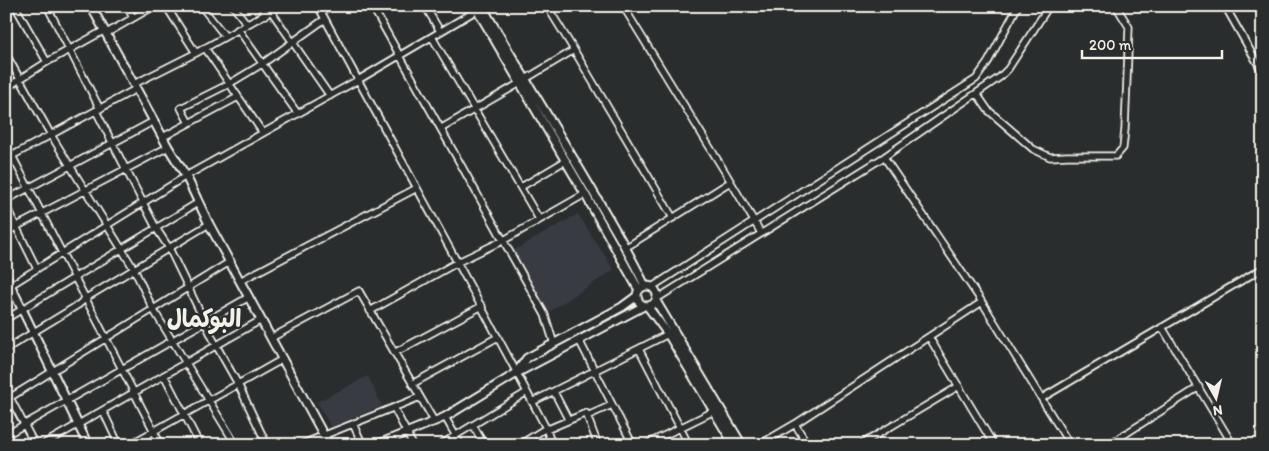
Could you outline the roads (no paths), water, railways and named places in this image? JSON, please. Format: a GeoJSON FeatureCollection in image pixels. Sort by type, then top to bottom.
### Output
{"type":"FeatureCollection","features":[{"type":"Feature","properties":{"kind":"street"},"geometry":{"type":"LineString","coordinates":[[15,6],[47,62]]}},
{"type":"Feature","properties":{"kind":"street"},"geometry":{"type":"LineString","coordinates":[[47,6],[70,50],[112,143],[156,228],[169,248],[216,346],[238,384],[267,445]]}},
{"type":"Feature","properties":{"kind":"street"},"geometry":{"type":"LineString","coordinates":[[91,6],[168,147],[186,176],[209,224],[231,261],[329,445]]}},
{"type":"Feature","properties":{"kind":"street"},"geometry":{"type":"LineString","coordinates":[[127,6],[133,18]]}},
{"type":"Feature","properties":{"kind":"street"},"geometry":{"type":"LineString","coordinates":[[6,88],[47,62],[154,6]]}},
{"type":"Feature","properties":{"kind":"street"},"geometry":{"type":"LineString","coordinates":[[166,6],[196,53]]}},
{"type":"Feature","properties":{"kind":"street"},"geometry":{"type":"LineString","coordinates":[[201,6],[225,36]]}},
{"type":"Feature","properties":{"kind":"street"},"geometry":{"type":"LineString","coordinates":[[233,6],[247,24]]}},
{"type":"Feature","properties":{"kind":"street"},"geometry":{"type":"LineString","coordinates":[[261,6],[292,42],[330,96]]}},
{"type":"Feature","properties":{"kind":"street"},"geometry":{"type":"LineString","coordinates":[[6,159],[98,110],[135,87],[280,6]]}},
{"type":"Feature","properties":{"kind":"street"},"geometry":{"type":"LineString","coordinates":[[318,6],[482,306],[546,429],[552,445]]}},
{"type":"Feature","properties":{"kind":"street"},"geometry":{"type":"LineString","coordinates":[[372,6],[545,315],[554,344]]}},
{"type":"Feature","properties":{"kind":"street"},"geometry":{"type":"LineString","coordinates":[[425,6],[440,31]]}},
{"type":"Feature","properties":{"kind":"street"},"geometry":{"type":"LineString","coordinates":[[547,6],[673,218]]}},
{"type":"Feature","properties":{"kind":"street"},"geometry":{"type":"LineString","coordinates":[[623,6],[761,232]]}},
{"type":"Feature","properties":{"kind":"street"},"geometry":{"type":"LineString","coordinates":[[517,373],[527,358],[622,307],[643,290],[755,222],[976,79],[988,62],[1018,6]]}},
{"type":"Feature","properties":{"kind":"street"},"geometry":{"type":"LineString","coordinates":[[376,445],[445,417],[517,373],[657,300],[761,232],[884,157],[1000,77],[1008,69],[1049,6]]}},
{"type":"Feature","properties":{"kind":"street"},"geometry":{"type":"LineString","coordinates":[[977,94],[988,110],[1041,154],[1050,157],[1116,156],[1123,148],[1125,129],[1129,27],[1116,6]]}},
{"type":"Feature","properties":{"kind":"street"},"geometry":{"type":"LineString","coordinates":[[1225,6],[1262,70]]}},
{"type":"Feature","properties":{"kind":"street"},"geometry":{"type":"LineString","coordinates":[[8,287],[186,176],[358,80],[478,7],[565,161],[643,290]]}},
{"type":"Feature","properties":{"kind":"street"},"geometry":{"type":"LineString","coordinates":[[189,124],[181,108],[229,84],[262,64],[325,19]]}},
{"type":"Feature","properties":{"kind":"street"},"geometry":{"type":"LineString","coordinates":[[238,29],[298,114]]}},
{"type":"Feature","properties":{"kind":"street"},"geometry":{"type":"LineString","coordinates":[[432,36],[539,219]]}},
{"type":"Feature","properties":{"kind":"street"},"geometry":{"type":"LineString","coordinates":[[205,48],[263,133]]}},
{"type":"Feature","properties":{"kind":"street"},"geometry":{"type":"LineString","coordinates":[[442,128],[574,50]]}},
{"type":"Feature","properties":{"kind":"street"},"geometry":{"type":"LineString","coordinates":[[6,54],[51,135],[120,250],[134,269],[154,309],[236,445]]}},
{"type":"Feature","properties":{"kind":"street"},"geometry":{"type":"LineString","coordinates":[[522,82],[576,162],[625,248],[643,290],[639,302],[646,306],[668,334],[734,445]]}},
{"type":"Feature","properties":{"kind":"street"},"geometry":{"type":"LineString","coordinates":[[163,137],[238,97]]}},
{"type":"Feature","properties":{"kind":"street"},"geometry":{"type":"LineString","coordinates":[[6,200],[154,121]]}},
{"type":"Feature","properties":{"kind":"street"},"geometry":{"type":"LineString","coordinates":[[6,144],[161,445]]}},
{"type":"Feature","properties":{"kind":"street"},"geometry":{"type":"LineString","coordinates":[[6,232],[168,147]]}},
{"type":"Feature","properties":{"kind":"street"},"geometry":{"type":"LineString","coordinates":[[884,157],[982,302],[1070,445]]}},
{"type":"Feature","properties":{"kind":"street"},"geometry":{"type":"LineString","coordinates":[[521,187],[565,161]]}},
{"type":"Feature","properties":{"kind":"street"},"geometry":{"type":"LineString","coordinates":[[625,248],[730,182]]}},
{"type":"Feature","properties":{"kind":"street"},"geometry":{"type":"LineString","coordinates":[[240,281],[417,188]]}},
{"type":"Feature","properties":{"kind":"street"},"geometry":{"type":"LineString","coordinates":[[370,311],[458,262],[504,240],[585,194]]}},
{"type":"Feature","properties":{"kind":"street"},"geometry":{"type":"LineString","coordinates":[[6,319],[199,202]]}},
{"type":"Feature","properties":{"kind":"street"},"geometry":{"type":"LineString","coordinates":[[6,206],[38,269]]}},
{"type":"Feature","properties":{"kind":"street"},"geometry":{"type":"LineString","coordinates":[[6,349],[209,224]]}},
{"type":"Feature","properties":{"kind":"street"},"geometry":{"type":"LineString","coordinates":[[8,399],[231,261]]}},
{"type":"Feature","properties":{"kind":"street"},"geometry":{"type":"LineString","coordinates":[[1042,398],[1263,268]]}},
{"type":"Feature","properties":{"kind":"street"},"geometry":{"type":"LineString","coordinates":[[6,276],[8,287],[22,310],[88,445]]}},
{"type":"Feature","properties":{"kind":"street"},"geometry":{"type":"LineString","coordinates":[[271,338],[359,290],[434,421]]}},
{"type":"Feature","properties":{"kind":"street"},"geometry":{"type":"LineString","coordinates":[[643,290],[657,291],[657,300],[742,445]]}},
{"type":"Feature","properties":{"kind":"street"},"geometry":{"type":"LineString","coordinates":[[6,436],[249,297]]}},
{"type":"Feature","properties":{"kind":"street"},"geometry":{"type":"LineString","coordinates":[[759,445],[795,424],[982,302]]}},
{"type":"Feature","properties":{"kind":"street"},"geometry":{"type":"LineString","coordinates":[[394,353],[482,306]]}},
{"type":"Feature","properties":{"kind":"street"},"geometry":{"type":"LineString","coordinates":[[42,445],[262,320]]}},
{"type":"Feature","properties":{"kind":"street"},"geometry":{"type":"LineString","coordinates":[[1162,327],[1233,445]]}},
{"type":"Feature","properties":{"kind":"street"},"geometry":{"type":"LineString","coordinates":[[532,402],[668,334]]}},
{"type":"Feature","properties":{"kind":"street"},"geometry":{"type":"LineString","coordinates":[[412,384],[498,337]]}},
{"type":"Feature","properties":{"kind":"street"},"geometry":{"type":"LineString","coordinates":[[929,337],[994,445]]}},
{"type":"Feature","properties":{"kind":"street"},"geometry":{"type":"LineString","coordinates":[[579,340],[632,445]]}},
{"type":"Feature","properties":{"kind":"street"},"geometry":{"type":"LineString","coordinates":[[639,349],[689,445]]}},
{"type":"Feature","properties":{"kind":"street"},"geometry":{"type":"LineString","coordinates":[[129,445],[283,359]]}},
{"type":"Feature","properties":{"kind":"street"},"geometry":{"type":"LineString","coordinates":[[164,376],[200,445]]}},
{"type":"Feature","properties":{"kind":"street"},"geometry":{"type":"LineString","coordinates":[[860,445],[959,386]]}},
{"type":"Feature","properties":{"kind":"street"},"geometry":{"type":"LineString","coordinates":[[1108,445],[1199,387]]}},
{"type":"Feature","properties":{"kind":"street"},"geometry":{"type":"LineString","coordinates":[[6,390],[8,399],[35,445]]}},
{"type":"Feature","properties":{"kind":"street"},"geometry":{"type":"LineString","coordinates":[[440,445],[527,392]]}},
{"type":"Feature","properties":{"kind":"street"},"geometry":{"type":"LineString","coordinates":[[554,392],[568,420]]}},
{"type":"Feature","properties":{"kind":"street"},"geometry":{"type":"LineString","coordinates":[[301,445],[420,397]]}},
{"type":"Feature","properties":{"kind":"street"},"geometry":{"type":"LineString","coordinates":[[588,416],[612,405]]}},
{"type":"Feature","properties":{"kind":"street"},"geometry":{"type":"LineString","coordinates":[[394,408],[413,445]]}},
{"type":"Feature","properties":{"kind":"street"},"geometry":{"type":"LineString","coordinates":[[103,410],[119,445]]}},
{"type":"Feature","properties":{"kind":"street"},"geometry":{"type":"LineString","coordinates":[[645,445],[714,411]]}},
{"type":"Feature","properties":{"kind":"street"},"geometry":{"type":"LineString","coordinates":[[519,445],[546,429],[586,413],[598,445]]}},
{"type":"Feature","properties":{"kind":"street"},"geometry":{"type":"LineString","coordinates":[[445,417],[461,445]]}},
{"type":"Feature","properties":{"kind":"street"},"geometry":{"type":"LineString","coordinates":[[353,424],[363,445]]}},
{"type":"Feature","properties":{"kind":"street"},"geometry":{"type":"LineString","coordinates":[[795,424],[808,445]]}},
{"type":"Feature","properties":{"kind":"street"},"geometry":{"type":"LineString","coordinates":[[473,425],[484,445]]}},
{"type":"Feature","properties":{"kind":"street"},"geometry":{"type":"LineString","coordinates":[[660,438],[663,445]]}},
{"type":"Feature","properties":{"kind":"district","name":"البوكمال"},"geometry":{"type":"Point","coordinates":[204,318]}}]}
